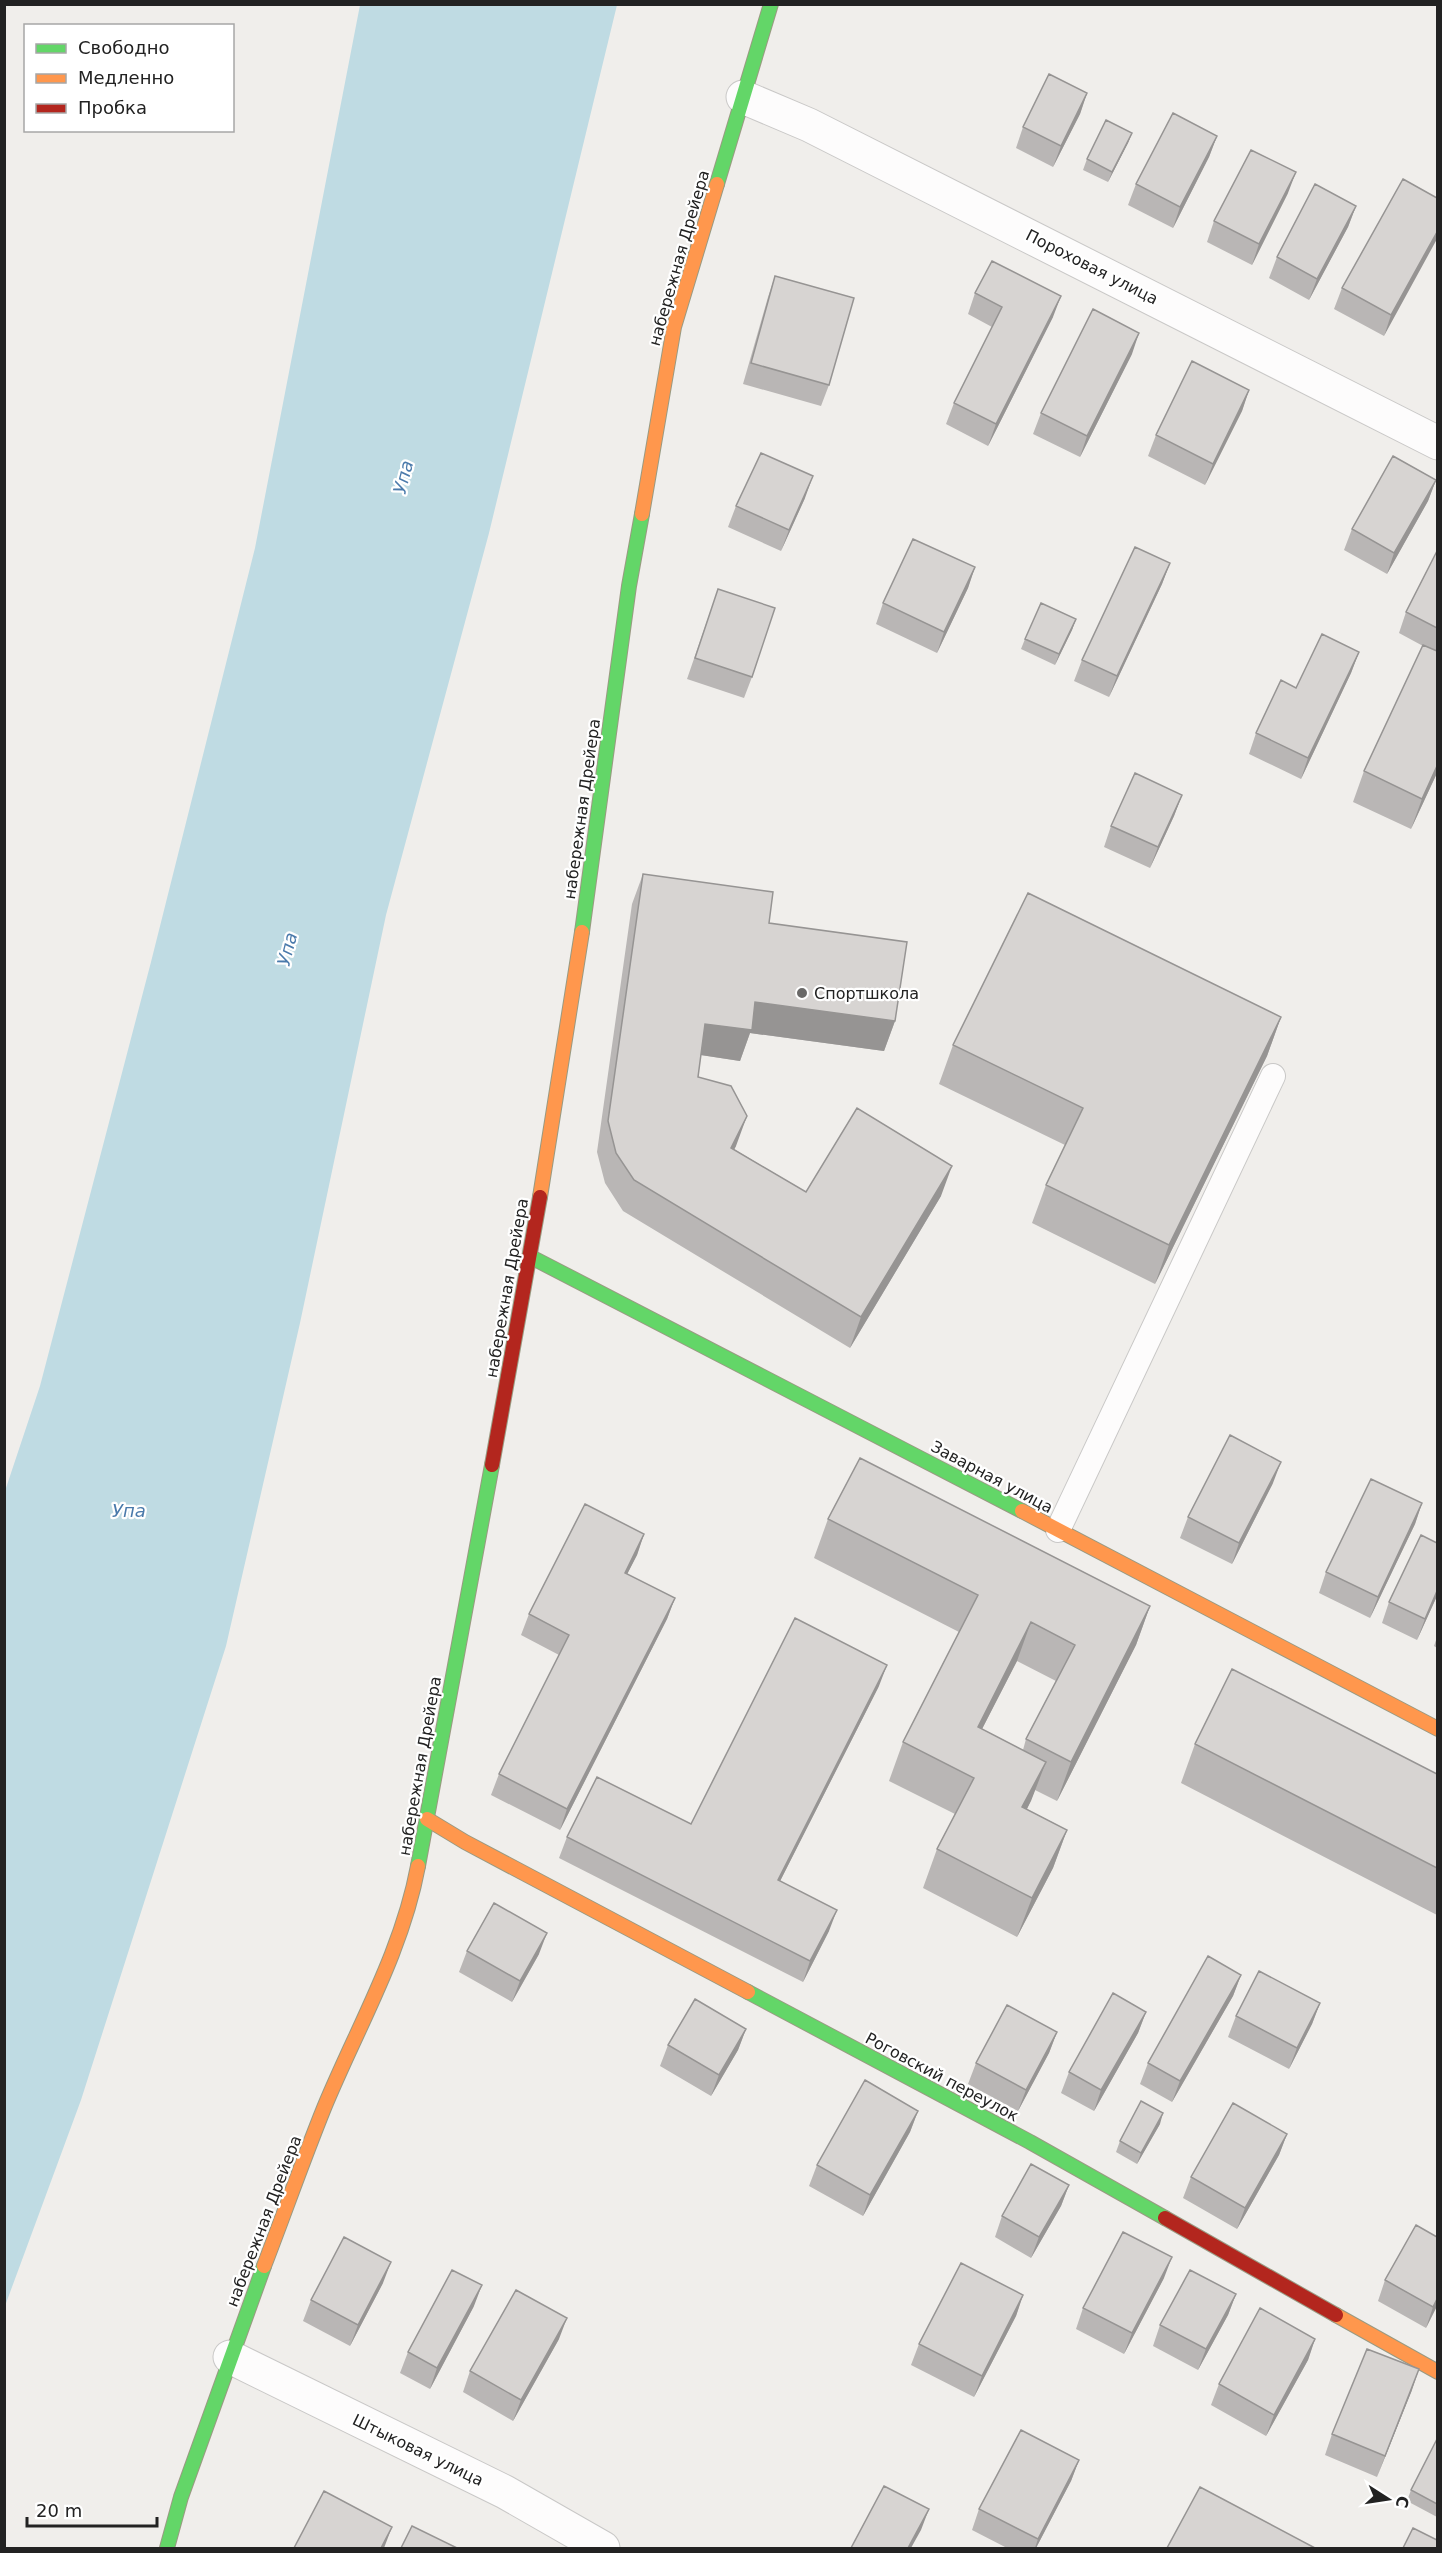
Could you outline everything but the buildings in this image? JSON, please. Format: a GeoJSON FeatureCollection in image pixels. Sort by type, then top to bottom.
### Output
{"type":"FeatureCollection","features":[{"type":"Feature","properties":{"kind":"main road","name":"набережная Дрейера"},"geometry":{"type":"LineString","coordinates":[[167,2548],[181,2497],[230,2357],[324,2108],[387,1968],[413,1893],[531,1257],[582,935],[629,586],[674,327],[771,4]]}},
{"type":"Feature","properties":{"kind":"main road","name":"Заварная улица"},"geometry":{"type":"LineString","coordinates":[[531,1257],[600,1290],[1437,1729]]}},
{"type":"Feature","properties":{"kind":"main road","name":"Роговский переулок"},"geometry":{"type":"LineString","coordinates":[[427,1819],[465,1842],[1030,2142],[1437,2372]]}},
{"type":"Feature","properties":{"kind":"street","name":"Пороховая улица"},"geometry":{"type":"LineString","coordinates":[[743,97],[819,131],[1301,372],[1437,443]]}},
{"type":"Feature","properties":{"kind":"street","name":"Штыковая улица"},"geometry":{"type":"LineString","coordinates":[[230,2357],[506,2492],[603,2548]]}},
{"type":"Feature","properties":{"kind":"lane"},"geometry":{"type":"LineString","coordinates":[[1058,1530],[1274,1076]]}},
{"type":"Feature","properties":{"kind":"water","name":"Упа"},"geometry":{"type":"Polygon","coordinates":[[[360,5],[617,5],[489,533],[386,915],[300,1323],[226,1646],[81,2100],[5,2306],[5,1491],[40,1386],[151,962],[255,548],[360,5]]]}},
{"type":"Feature","properties":{"kind":"traffic: fast"},"geometry":{"type":"LineString","coordinates":[[717,184],[771,4]]}},
{"type":"Feature","properties":{"kind":"traffic: fast"},"geometry":{"type":"LineString","coordinates":[[582,932],[629,586],[642,514]]}},
{"type":"Feature","properties":{"kind":"traffic: fast"},"geometry":{"type":"LineString","coordinates":[[531,1257],[1022,1511]]}},
{"type":"Feature","properties":{"kind":"traffic: fast"},"geometry":{"type":"LineString","coordinates":[[418,1866],[492,1465]]}},
{"type":"Feature","properties":{"kind":"traffic: fast"},"geometry":{"type":"LineString","coordinates":[[748,1992],[1030,2142],[1165,2218]]}},
{"type":"Feature","properties":{"kind":"traffic: fast"},"geometry":{"type":"LineString","coordinates":[[167,2548],[181,2497],[264,2266]]}},
{"type":"Feature","properties":{"kind":"traffic: slow"},"geometry":{"type":"LineString","coordinates":[[642,514],[674,327],[717,184]]}},
{"type":"Feature","properties":{"kind":"traffic: slow"},"geometry":{"type":"LineString","coordinates":[[540,1197],[582,932]]}},
{"type":"Feature","properties":{"kind":"traffic: slow"},"geometry":{"type":"LineString","coordinates":[[1022,1511],[1438,1729]]}},
{"type":"Feature","properties":{"kind":"traffic: slow"},"geometry":{"type":"LineString","coordinates":[[427,1819],[465,1842],[748,1992]]}},
{"type":"Feature","properties":{"kind":"traffic: slow"},"geometry":{"type":"LineString","coordinates":[[264,2266],[324,2108],[390,1959],[411,1898],[418,1866]]}},
{"type":"Feature","properties":{"kind":"traffic: slow"},"geometry":{"type":"LineString","coordinates":[[1336,2315],[1438,2372]]}},
{"type":"Feature","properties":{"kind":"traffic: jam"},"geometry":{"type":"LineString","coordinates":[[492,1465],[540,1197]]}},
{"type":"Feature","properties":{"kind":"traffic: jam"},"geometry":{"type":"LineString","coordinates":[[1165,2218],[1336,2315]]}},
{"type":"Feature","properties":{"kind":"place","name":"Спортшкола"},"geometry":{"type":"Point","coordinates":[802,993]}}]}
